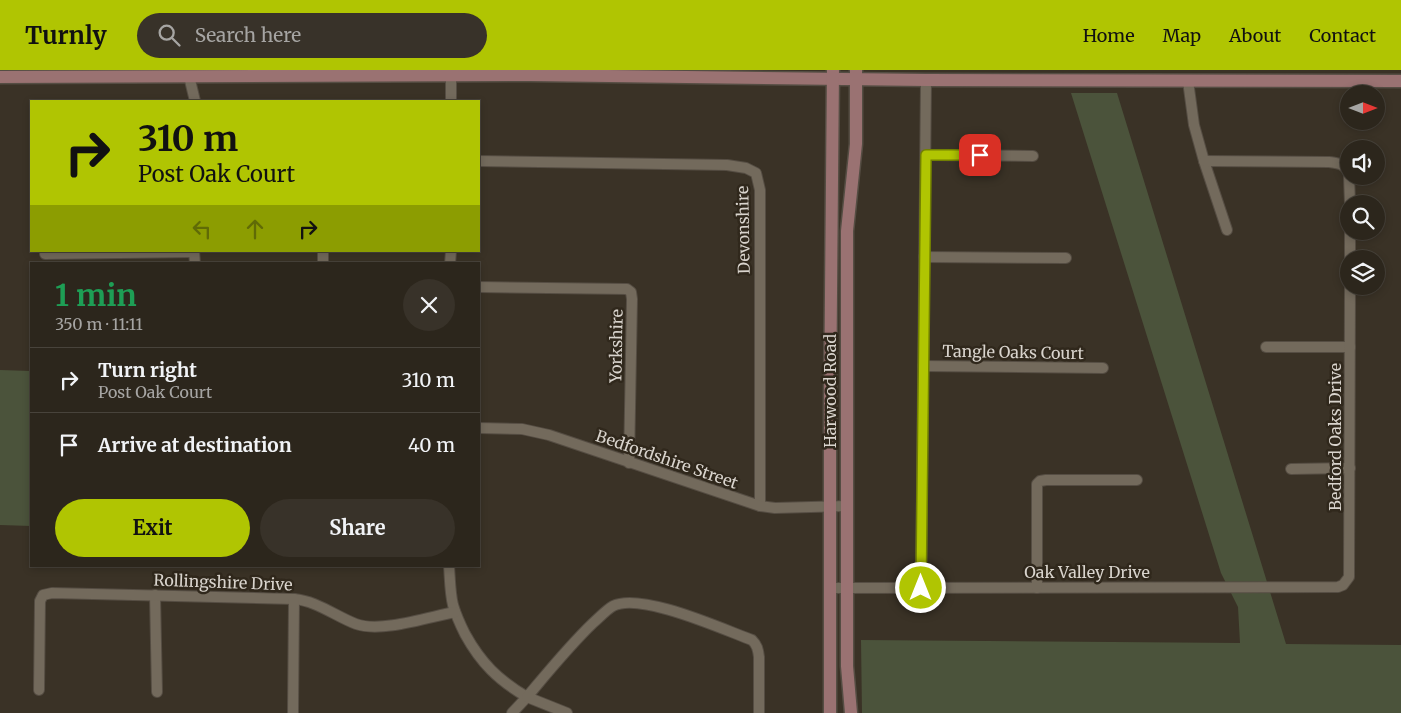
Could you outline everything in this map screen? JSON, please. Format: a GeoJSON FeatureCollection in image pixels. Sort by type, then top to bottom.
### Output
{"type":"FeatureCollection","features":[{"type":"Feature","properties":{"kind":"main road"},"geometry":{"type":"LineString","coordinates":[[0,77],[14,73],[189,76],[857,75],[926,80],[1188,80],[1287,75],[1401,81]]}},
{"type":"Feature","properties":{"kind":"main road","name":"Harwood Road"},"geometry":{"type":"LineString","coordinates":[[830,713],[833,75]]}},
{"type":"Feature","properties":{"kind":"main road","name":"Harwood Road"},"geometry":{"type":"LineString","coordinates":[[851,713],[847,666],[847,231],[856,144],[857,75]]}},
{"type":"Feature","properties":{"kind":"street"},"geometry":{"type":"LineString","coordinates":[[0,70],[0,77]]}},
{"type":"Feature","properties":{"kind":"street"},"geometry":{"type":"LineString","coordinates":[[450,75],[451,100]]}},
{"type":"Feature","properties":{"kind":"street"},"geometry":{"type":"LineString","coordinates":[[189,76],[195,100]]}},
{"type":"Feature","properties":{"kind":"street"},"geometry":{"type":"LineString","coordinates":[[921,588],[926,80]]}},
{"type":"Feature","properties":{"kind":"street"},"geometry":{"type":"LineString","coordinates":[[1188,80],[1194,125],[1226,230]]}},
{"type":"Feature","properties":{"kind":"street"},"geometry":{"type":"LineString","coordinates":[[926,155],[1033,156]]}},
{"type":"Feature","properties":{"kind":"street","name":"Devonshire"},"geometry":{"type":"LineString","coordinates":[[480,161],[727,165],[746,168],[756,173],[760,190],[760,506]]}},
{"type":"Feature","properties":{"kind":"street"},"geometry":{"type":"LineString","coordinates":[[1204,161],[1340,164]]}},
{"type":"Feature","properties":{"kind":"street"},"geometry":{"type":"LineString","coordinates":[[45,256],[194,252]]}},
{"type":"Feature","properties":{"kind":"street"},"geometry":{"type":"LineString","coordinates":[[924,257],[1066,258]]}},
{"type":"Feature","properties":{"kind":"street","name":"Yorkshire"},"geometry":{"type":"LineString","coordinates":[[480,287],[627,289],[631,292],[629,463]]}},
{"type":"Feature","properties":{"kind":"street","name":"Bedford Oaks Drive"},"geometry":{"type":"LineString","coordinates":[[1343,585],[1349,577],[1350,295]]}},
{"type":"Feature","properties":{"kind":"street"},"geometry":{"type":"LineString","coordinates":[[1266,347],[1350,347]]}},
{"type":"Feature","properties":{"kind":"street","name":"Tangle Oaks Court"},"geometry":{"type":"LineString","coordinates":[[923,366],[1103,368]]}},
{"type":"Feature","properties":{"kind":"street","name":"Bedfordshire Street"},"geometry":{"type":"LineString","coordinates":[[480,428],[522,429],[549,435],[760,506],[775,508],[847,506]]}},
{"type":"Feature","properties":{"kind":"street"},"geometry":{"type":"LineString","coordinates":[[1291,469],[1350,468]]}},
{"type":"Feature","properties":{"kind":"street"},"geometry":{"type":"LineString","coordinates":[[1037,588],[1037,484],[1040,481],[1046,480],[1137,480]]}},
{"type":"Feature","properties":{"kind":"street"},"geometry":{"type":"LineString","coordinates":[[449,567],[455,612],[474,650],[484,663],[505,684],[527,697],[567,713]]}},
{"type":"Feature","properties":{"kind":"street","name":"Oak Valley Drive"},"geometry":{"type":"LineString","coordinates":[[830,588],[1338,587],[1343,585]]}},
{"type":"Feature","properties":{"kind":"street","name":"Rollingshire Drive"},"geometry":{"type":"LineString","coordinates":[[39,690],[40,601],[43,595],[52,593],[294,598],[322,607],[355,624],[364,626],[391,626],[455,612]]}},
{"type":"Feature","properties":{"kind":"street"},"geometry":{"type":"LineString","coordinates":[[155,595],[157,692]]}},
{"type":"Feature","properties":{"kind":"street"},"geometry":{"type":"LineString","coordinates":[[293,713],[294,598]]}},
{"type":"Feature","properties":{"kind":"street"},"geometry":{"type":"LineString","coordinates":[[512,713],[577,639],[609,608],[620,604],[645,603],[752,640],[758,648],[759,657],[758,713]]}},
{"type":"Feature","properties":{"kind":"green space"},"geometry":{"type":"Polygon","coordinates":[[[1071,93],[1117,93],[1286,644],[1401,645],[1401,713],[862,713],[861,640],[1240,643],[1238,607],[1221,573],[1071,93]]]}},
{"type":"Feature","properties":{"kind":"green space"},"geometry":{"type":"Polygon","coordinates":[[[0,370],[30,371],[30,526],[0,525],[0,370]]]}},
{"type":"Feature","properties":{"kind":"route"},"geometry":{"type":"LineString","coordinates":[[921,588],[926,155],[980,155]]}}]}
